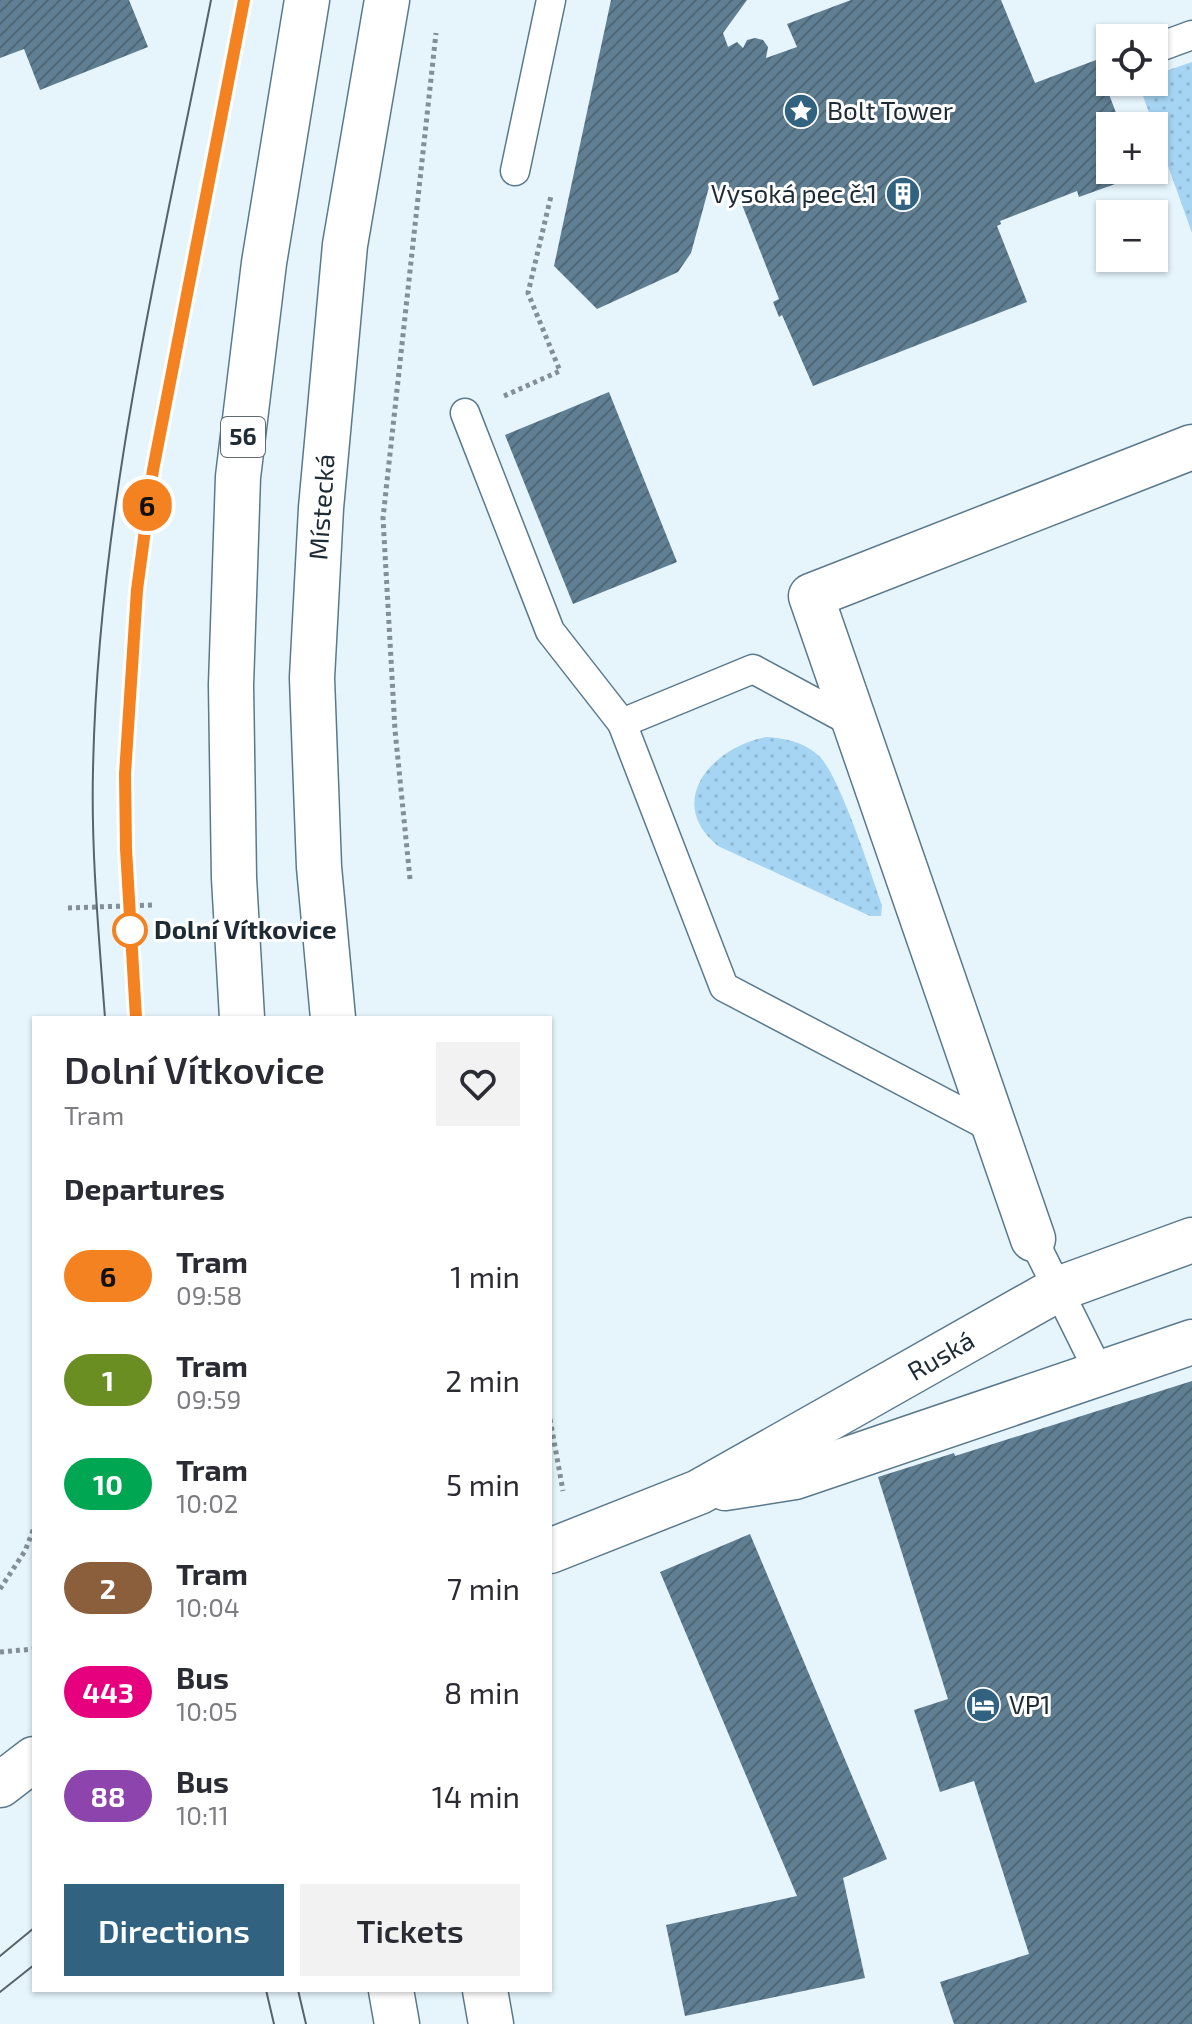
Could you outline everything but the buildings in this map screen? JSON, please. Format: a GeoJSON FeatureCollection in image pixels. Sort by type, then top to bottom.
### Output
{"type":"FeatureCollection","features":[{"type":"Feature","properties":{"kind":"main road","name":"56"},"geometry":{"type":"LineString","coordinates":[[242,1016],[234,878],[231,685],[238,477],[264,263],[307,0]]}},
{"type":"Feature","properties":{"kind":"main road","name":"Místecká"},"geometry":{"type":"LineString","coordinates":[[333,1016],[319,867],[312,678],[314,631],[321,508],[345,245],[387,0]]}},
{"type":"Feature","properties":{"kind":"main road"},"geometry":{"type":"LineString","coordinates":[[1033,1239],[811,596],[1192,447]]}},
{"type":"Feature","properties":{"kind":"main road","name":"Ruská"},"geometry":{"type":"LineString","coordinates":[[552,1550],[699,1492],[1058,1289],[1192,1240]]}},
{"type":"Feature","properties":{"kind":"main road","name":"Ruská"},"geometry":{"type":"LineString","coordinates":[[699,1492],[795,1477],[1192,1342]]}},
{"type":"Feature","properties":{"kind":"main road"},"geometry":{"type":"LineString","coordinates":[[0,1785],[32,1761]]}},
{"type":"Feature","properties":{"kind":"main road"},"geometry":{"type":"LineString","coordinates":[[391,1992],[397,2024]]}},
{"type":"Feature","properties":{"kind":"main road"},"geometry":{"type":"LineString","coordinates":[[485,1992],[491,2024]]}},
{"type":"Feature","properties":{"kind":"lane"},"geometry":{"type":"LineString","coordinates":[[515,171],[551,0]]}},
{"type":"Feature","properties":{"kind":"lane"},"geometry":{"type":"LineString","coordinates":[[1168,44],[1192,35]]}},
{"type":"Feature","properties":{"kind":"lane"},"geometry":{"type":"LineString","coordinates":[[465,413],[550,631],[622,723],[724,987],[994,1129]]}},
{"type":"Feature","properties":{"kind":"lane"},"geometry":{"type":"LineString","coordinates":[[622,723],[753,669],[855,724]]}},
{"type":"Feature","properties":{"kind":"lane"},"geometry":{"type":"LineString","coordinates":[[1033,1239],[1100,1374]]}},
{"type":"Feature","properties":{"kind":"path"},"geometry":{"type":"LineString","coordinates":[[410,879],[395,730],[383,518],[436,31]]}},
{"type":"Feature","properties":{"kind":"path"},"geometry":{"type":"LineString","coordinates":[[465,413],[560,371],[528,293],[553,185]]}},
{"type":"Feature","properties":{"kind":"path"},"geometry":{"type":"LineString","coordinates":[[68,908],[153,905]]}},
{"type":"Feature","properties":{"kind":"path"},"geometry":{"type":"LineString","coordinates":[[552,1430],[563,1491]]}},
{"type":"Feature","properties":{"kind":"path"},"geometry":{"type":"LineString","coordinates":[[0,1589],[25,1551],[32,1533]]}},
{"type":"Feature","properties":{"kind":"path"},"geometry":{"type":"LineString","coordinates":[[0,1652],[32,1649]]}},
{"type":"Feature","properties":{"kind":"shaded area"},"geometry":{"type":"Polygon","coordinates":[[[1192,62],[1192,233],[1168,166],[1168,112],[1149,112],[1143,96],[1168,96],[1168,70],[1192,62]]]}},
{"type":"Feature","properties":{"kind":"shaded area"},"geometry":{"type":"Polygon","coordinates":[[[766,737],[800,744],[818,755],[826,765],[845,802],[882,905],[881,916],[870,916],[718,846],[702,829],[695,812],[695,795],[702,779],[713,764],[728,752],[766,737]]]}},
{"type":"Feature","properties":{"kind":"tram line"},"geometry":{"type":"LineString","coordinates":[[105,1016],[93,832],[93,770],[97,673],[107,576],[135,383],[211,0]]}},
{"type":"Feature","properties":{"kind":"tram line"},"geometry":{"type":"LineString","coordinates":[[136,1016],[125,798],[134,612],[153,470],[244,0]]}},
{"type":"Feature","properties":{"kind":"tram line","name":"6"},"geometry":{"type":"LineString","coordinates":[[136,1016],[126,849],[125,749],[142,539],[196,239],[244,0]]}},
{"type":"Feature","properties":{"kind":"tram line"},"geometry":{"type":"LineString","coordinates":[[0,1956],[32,1930]]}},
{"type":"Feature","properties":{"kind":"tram line"},"geometry":{"type":"LineString","coordinates":[[0,1992],[32,1967]]}},
{"type":"Feature","properties":{"kind":"tram line"},"geometry":{"type":"LineString","coordinates":[[266,1992],[274,2024]]}},
{"type":"Feature","properties":{"kind":"tram line"},"geometry":{"type":"LineString","coordinates":[[298,1992],[306,2024]]}},
{"type":"Feature","properties":{"kind":"place","name":"Bolt Tower"},"geometry":{"type":"Point","coordinates":[801,111]}},
{"type":"Feature","properties":{"kind":"place","name":"Vysoká pec č.1"},"geometry":{"type":"Point","coordinates":[903,194]}},
{"type":"Feature","properties":{"kind":"place","name":"Dolní Vítkovice"},"geometry":{"type":"Point","coordinates":[130,930]}},
{"type":"Feature","properties":{"kind":"place","name":"VP1"},"geometry":{"type":"Point","coordinates":[983,1705]}}]}
